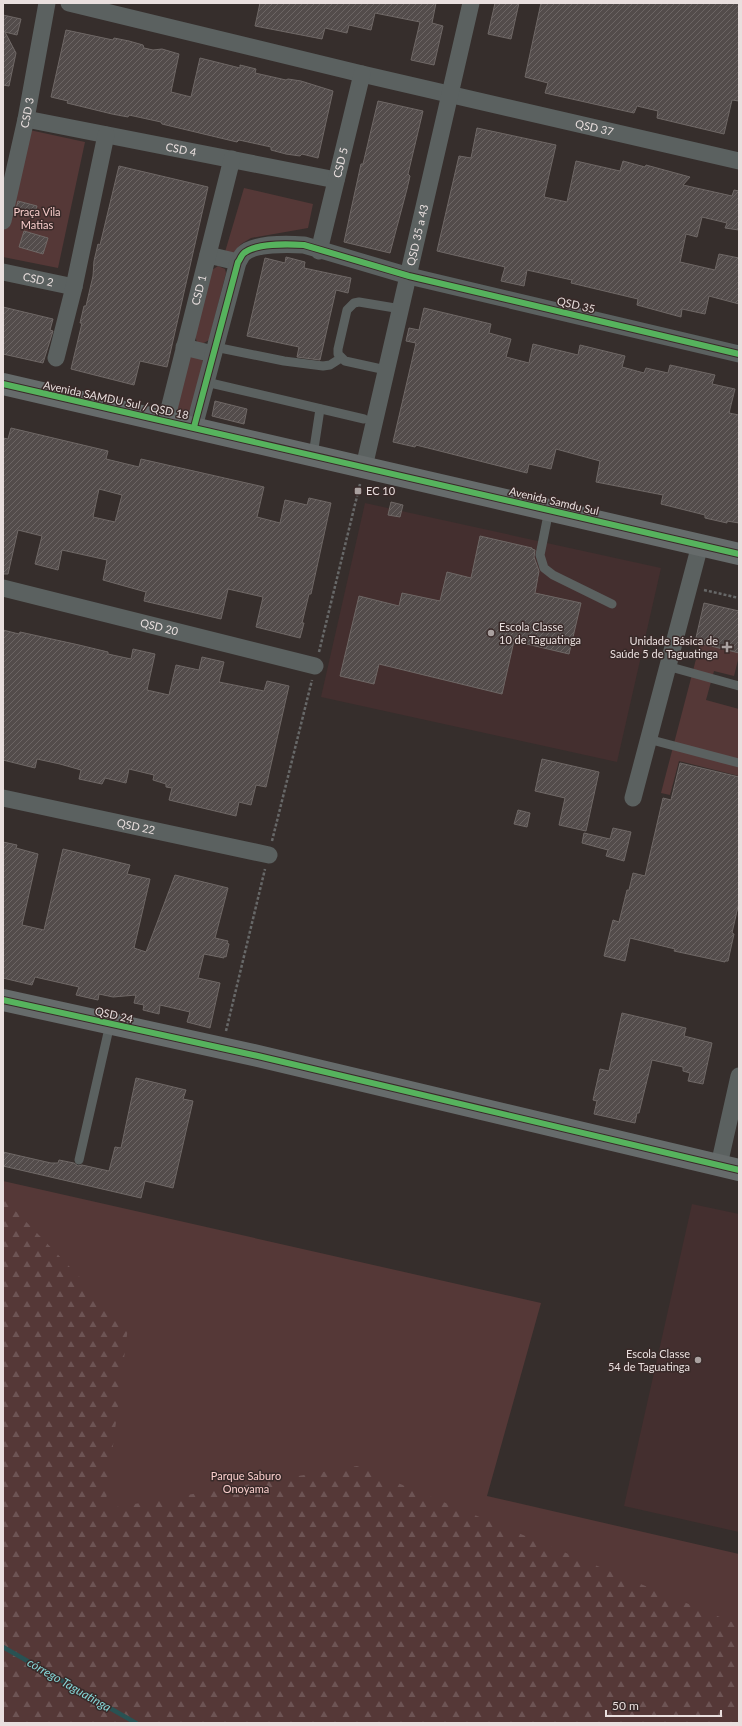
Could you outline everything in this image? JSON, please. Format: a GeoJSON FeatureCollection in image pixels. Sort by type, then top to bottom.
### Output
{"type":"FeatureCollection","features":[{"type":"Feature","properties":{"kind":"street","name":"CSD 3"},"geometry":{"type":"LineString","coordinates":[[3,221],[26,119],[47,3]]}},
{"type":"Feature","properties":{"kind":"street","name":"QSD 37"},"geometry":{"type":"LineString","coordinates":[[69,3],[362,74],[739,161]]}},
{"type":"Feature","properties":{"kind":"street","name":"QSD 35 a 43"},"geometry":{"type":"LineString","coordinates":[[364,467],[472,3]]}},
{"type":"Feature","properties":{"kind":"street","name":"CSD 5"},"geometry":{"type":"LineString","coordinates":[[319,251],[362,74]]}},
{"type":"Feature","properties":{"kind":"street","name":"CSD 4"},"geometry":{"type":"LineString","coordinates":[[26,119],[336,180]]}},
{"type":"Feature","properties":{"kind":"street"},"geometry":{"type":"LineString","coordinates":[[56,358],[74,287],[106,135]]}},
{"type":"Feature","properties":{"kind":"street","name":"CSD 1"},"geometry":{"type":"LineString","coordinates":[[166,421],[232,159]]}},
{"type":"Feature","properties":{"kind":"street","name":"QSD 35"},"geometry":{"type":"LineString","coordinates":[[238,262],[243,254],[253,248],[287,244],[304,245],[319,251],[409,276],[739,354]]}},
{"type":"Feature","properties":{"kind":"street"},"geometry":{"type":"LineString","coordinates":[[194,427],[238,262],[208,255]]}},
{"type":"Feature","properties":{"kind":"street","name":"CSD 2"},"geometry":{"type":"LineString","coordinates":[[3,272],[74,287]]}},
{"type":"Feature","properties":{"kind":"street"},"geometry":{"type":"LineString","coordinates":[[184,347],[214,350]]}},
{"type":"Feature","properties":{"kind":"street","name":"Avenida SAMDU Sul / QSD 18"},"geometry":{"type":"LineString","coordinates":[[3,384],[364,467]]}},
{"type":"Feature","properties":{"kind":"street","name":"Avenida Samdu Sul"},"geometry":{"type":"LineString","coordinates":[[364,467],[739,554]]}},
{"type":"Feature","properties":{"kind":"street"},"geometry":{"type":"LineString","coordinates":[[633,798],[700,545]]}},
{"type":"Feature","properties":{"kind":"street","name":"QSD 20"},"geometry":{"type":"LineString","coordinates":[[3,588],[315,666]]}},
{"type":"Feature","properties":{"kind":"street","name":"QSD 22"},"geometry":{"type":"LineString","coordinates":[[3,798],[269,855]]}},
{"type":"Feature","properties":{"kind":"street","name":"QSD 24"},"geometry":{"type":"LineString","coordinates":[[3,1000],[258,1056],[729,1168]]}},
{"type":"Feature","properties":{"kind":"street"},"geometry":{"type":"LineString","coordinates":[[729,1168],[739,1076]]}},
{"type":"Feature","properties":{"kind":"lane"},"geometry":{"type":"LineString","coordinates":[[386,370],[345,361],[338,354],[347,310],[350,306],[359,302],[401,309]]}},
{"type":"Feature","properties":{"kind":"lane"},"geometry":{"type":"LineString","coordinates":[[214,350],[323,366],[330,366],[341,358]]}},
{"type":"Feature","properties":{"kind":"lane"},"geometry":{"type":"LineString","coordinates":[[206,382],[364,419]]}},
{"type":"Feature","properties":{"kind":"lane"},"geometry":{"type":"LineString","coordinates":[[313,455],[320,409]]}},
{"type":"Feature","properties":{"kind":"lane"},"geometry":{"type":"LineString","coordinates":[[549,510],[540,555],[544,568],[553,575],[612,604]]}},
{"type":"Feature","properties":{"kind":"lane"},"geometry":{"type":"LineString","coordinates":[[668,666],[739,686]]}},
{"type":"Feature","properties":{"kind":"lane"},"geometry":{"type":"LineString","coordinates":[[648,740],[739,763]]}},
{"type":"Feature","properties":{"kind":"lane"},"geometry":{"type":"LineString","coordinates":[[79,1160],[110,1024]]}},
{"type":"Feature","properties":{"kind":"path"},"geometry":{"type":"LineString","coordinates":[[221,1049],[364,467]]}},
{"type":"Feature","properties":{"kind":"path"},"geometry":{"type":"LineString","coordinates":[[703,590],[739,598]]}},
{"type":"Feature","properties":{"kind":"shaded area","name":"Escola Classe 10 de Taguatinga"},"geometry":{"type":"Polygon","coordinates":[[[365,503],[661,568],[617,762],[321,697],[365,503]]]}},
{"type":"Feature","properties":{"kind":"shaded area","name":"Escola Classe 54 de Taguatinga"},"geometry":{"type":"Polygon","coordinates":[[[692,1204],[739,1214],[739,1532],[624,1506],[692,1204]]]}},
{"type":"Feature","properties":{"kind":"green space","name":"Praça Vila Matias"},"geometry":{"type":"Polygon","coordinates":[[[25,129],[85,142],[58,268],[3,257],[3,230],[25,129]]]}},
{"type":"Feature","properties":{"kind":"green space"},"geometry":{"type":"Polygon","coordinates":[[[244,188],[313,204],[308,228],[251,238],[241,244],[233,254],[225,252],[244,188]]]}},
{"type":"Feature","properties":{"kind":"green space"},"geometry":{"type":"Polygon","coordinates":[[[218,266],[225,269],[226,273],[209,340],[202,344],[198,344],[195,337],[212,270],[218,266]]]}},
{"type":"Feature","properties":{"kind":"green space"},"geometry":{"type":"Polygon","coordinates":[[[192,356],[202,359],[203,362],[190,413],[187,416],[177,414],[176,410],[189,359],[192,356]]]}},
{"type":"Feature","properties":{"kind":"green space"},"geometry":{"type":"Polygon","coordinates":[[[701,640],[739,649],[739,656],[734,676],[714,671],[706,700],[739,709],[739,776],[679,761],[670,795],[661,793],[701,640]]]}},
{"type":"Feature","properties":{"kind":"green space","name":"Parque Saburo Onoyama"},"geometry":{"type":"Polygon","coordinates":[[[3,1181],[541,1303],[487,1496],[739,1554],[739,1723],[3,1723],[3,1181]]]}},
{"type":"Feature","properties":{"kind":"green space","name":"Parque Saburo Onoyama"},"geometry":{"type":"Polygon","coordinates":[[[3,1198],[128,1327],[105,1509],[357,1466],[739,1625],[739,1723],[3,1723],[3,1198]]]}},
{"type":"Feature","properties":{"kind":"building"},"geometry":{"type":"Polygon","coordinates":[[[260,3],[436,3],[432,23],[443,26],[434,65],[411,60],[420,22],[375,13],[371,30],[349,25],[347,33],[325,28],[322,39],[255,26],[260,3]]]}},
{"type":"Feature","properties":{"kind":"building"},"geometry":{"type":"Polygon","coordinates":[[[495,3],[519,3],[511,39],[488,34],[495,3]]]}},
{"type":"Feature","properties":{"kind":"building"},"geometry":{"type":"Polygon","coordinates":[[[541,3],[739,3],[739,101],[732,100],[724,134],[657,118],[658,111],[637,106],[634,113],[545,93],[548,83],[525,77],[541,3]]]}},
{"type":"Feature","properties":{"kind":"building"},"geometry":{"type":"Polygon","coordinates":[[[3,15],[21,19],[17,35],[5,32],[16,53],[9,86],[3,85],[3,15]]]}},
{"type":"Feature","properties":{"kind":"building"},"geometry":{"type":"Polygon","coordinates":[[[66,30],[113,40],[114,38],[129,41],[143,45],[144,48],[153,50],[162,49],[179,54],[171,92],[191,97],[200,58],[240,68],[240,65],[256,69],[255,73],[286,80],[301,81],[333,91],[318,158],[302,154],[300,156],[286,154],[271,150],[271,147],[239,140],[237,142],[129,115],[128,117],[112,114],[67,103],[68,101],[51,97],[66,30]]]}},
{"type":"Feature","properties":{"kind":"building"},"geometry":{"type":"Polygon","coordinates":[[[378,101],[423,111],[408,174],[410,176],[407,189],[390,253],[344,242],[361,164],[363,164],[378,101]]]}},
{"type":"Feature","properties":{"kind":"building"},"geometry":{"type":"Polygon","coordinates":[[[477,128],[556,145],[544,197],[567,202],[576,161],[620,171],[623,161],[645,167],[646,165],[690,177],[683,185],[732,196],[734,190],[739,191],[739,230],[725,228],[727,223],[702,217],[697,237],[686,234],[680,262],[715,270],[719,254],[739,258],[739,304],[709,296],[705,314],[682,309],[681,317],[637,305],[638,299],[571,283],[572,280],[527,270],[524,286],[501,281],[505,267],[437,251],[459,156],[471,158],[477,128]]]}},
{"type":"Feature","properties":{"kind":"building"},"geometry":{"type":"Polygon","coordinates":[[[119,166],[208,187],[167,367],[140,361],[134,385],[71,369],[82,323],[80,323],[84,306],[86,306],[93,276],[94,261],[98,244],[100,245],[119,166]]]}},
{"type":"Feature","properties":{"kind":"building"},"geometry":{"type":"Polygon","coordinates":[[[18,201],[37,206],[34,217],[15,213],[18,201]]]}},
{"type":"Feature","properties":{"kind":"building"},"geometry":{"type":"Polygon","coordinates":[[[24,231],[48,238],[43,254],[19,247],[24,231]]]}},
{"type":"Feature","properties":{"kind":"building"},"geometry":{"type":"Polygon","coordinates":[[[286,257],[305,262],[304,268],[351,278],[348,293],[336,290],[320,360],[297,357],[299,347],[247,336],[265,258],[285,263],[286,257]]]}},
{"type":"Feature","properties":{"kind":"building"},"geometry":{"type":"Polygon","coordinates":[[[3,307],[53,319],[50,330],[53,331],[43,363],[3,354],[3,307]]]}},
{"type":"Feature","properties":{"kind":"building"},"geometry":{"type":"Polygon","coordinates":[[[424,308],[491,324],[489,333],[511,339],[506,357],[529,363],[533,344],[578,355],[580,345],[625,356],[622,367],[644,373],[646,368],[668,373],[670,365],[715,375],[712,384],[735,389],[729,413],[739,415],[739,523],[727,521],[727,523],[705,518],[705,515],[661,504],[663,495],[596,482],[600,461],[556,449],[551,469],[529,464],[527,473],[416,445],[415,447],[393,442],[416,343],[406,341],[409,328],[419,330],[424,308]]]}},
{"type":"Feature","properties":{"kind":"building"},"geometry":{"type":"Polygon","coordinates":[[[215,401],[247,409],[244,424],[212,416],[215,401]]]}},
{"type":"Feature","properties":{"kind":"building"},"geometry":{"type":"Polygon","coordinates":[[[11,428],[108,451],[106,459],[139,467],[141,459],[264,487],[257,517],[280,523],[285,500],[307,505],[309,498],[331,503],[311,594],[309,594],[302,623],[304,623],[300,638],[256,627],[263,597],[228,589],[221,619],[144,601],[146,592],[103,580],[107,560],[62,550],[58,570],[35,564],[42,536],[18,530],[8,574],[3,574],[3,438],[8,439],[11,428]],[[99,489],[93,517],[115,522],[122,495],[99,489]]]}},
{"type":"Feature","properties":{"kind":"building"},"geometry":{"type":"Polygon","coordinates":[[[391,502],[403,505],[400,517],[388,515],[391,502]]]}},
{"type":"Feature","properties":{"kind":"building"},"geometry":{"type":"Polygon","coordinates":[[[480,536],[532,548],[535,550],[534,557],[539,571],[535,593],[581,603],[569,654],[514,641],[502,694],[379,664],[374,684],[340,676],[359,596],[399,606],[402,593],[440,601],[447,572],[471,578],[480,536]]]}},
{"type":"Feature","properties":{"kind":"building","name":"Unidade Básica de Saúde 5 de Taguatinga"},"geometry":{"type":"Polygon","coordinates":[[[704,603],[739,611],[739,653],[695,642],[704,603]]]}},
{"type":"Feature","properties":{"kind":"building"},"geometry":{"type":"Polygon","coordinates":[[[3,630],[19,634],[20,632],[79,645],[131,659],[133,649],[155,654],[147,690],[169,695],[176,665],[199,670],[202,657],[224,662],[219,682],[264,691],[267,681],[289,686],[266,787],[256,785],[251,805],[239,802],[236,816],[169,800],[172,788],[166,787],[166,784],[153,780],[154,775],[129,769],[126,783],[105,778],[102,784],[79,779],[81,770],[60,764],[37,759],[35,768],[3,760],[3,630]]]}},
{"type":"Feature","properties":{"kind":"building"},"geometry":{"type":"Polygon","coordinates":[[[542,759],[599,772],[586,831],[559,825],[565,798],[535,791],[542,759]]]}},
{"type":"Feature","properties":{"kind":"building"},"geometry":{"type":"Polygon","coordinates":[[[680,763],[739,777],[739,902],[728,961],[725,962],[674,951],[675,949],[630,938],[625,961],[604,956],[613,920],[619,922],[633,873],[645,876],[663,798],[671,800],[680,763]]]}},
{"type":"Feature","properties":{"kind":"building"},"geometry":{"type":"Polygon","coordinates":[[[518,810],[530,813],[527,827],[514,824],[518,810]]]}},
{"type":"Feature","properties":{"kind":"building"},"geometry":{"type":"Polygon","coordinates":[[[613,828],[631,832],[624,861],[606,856],[608,850],[582,843],[584,833],[610,839],[613,828]]]}},
{"type":"Feature","properties":{"kind":"building"},"geometry":{"type":"Polygon","coordinates":[[[3,842],[17,845],[16,848],[38,854],[22,925],[44,930],[63,849],[130,865],[127,874],[150,879],[134,948],[146,952],[175,875],[228,888],[215,938],[228,941],[227,943],[229,944],[226,957],[224,956],[224,958],[204,954],[198,978],[220,983],[210,1028],[187,1022],[190,1012],[160,1005],[159,1014],[143,1010],[144,1005],[134,1003],[136,995],[113,997],[99,994],[98,1000],[76,995],[79,987],[35,977],[32,985],[3,978],[3,842]]]}},
{"type":"Feature","properties":{"kind":"building"},"geometry":{"type":"Polygon","coordinates":[[[622,1013],[686,1028],[684,1036],[712,1043],[703,1084],[688,1081],[690,1073],[683,1071],[683,1067],[652,1060],[639,1113],[637,1113],[635,1123],[594,1114],[597,1101],[593,1100],[600,1069],[609,1071],[622,1013]]]}},
{"type":"Feature","properties":{"kind":"building"},"geometry":{"type":"Polygon","coordinates":[[[136,1078],[186,1090],[183,1099],[193,1101],[173,1188],[145,1181],[141,1198],[3,1166],[3,1152],[51,1163],[58,1163],[59,1160],[74,1163],[78,1166],[82,1165],[109,1171],[115,1147],[121,1148],[136,1078]]]}},
{"type":"Feature","properties":{"kind":"waterway","name":"córrego Taguatinga"},"geometry":{"type":"LineString","coordinates":[[3,1647],[136,1723]]}},
{"type":"Feature","properties":{"kind":"cycle path"},"geometry":{"type":"LineString","coordinates":[[194,427],[238,262],[243,254],[248,250],[263,246],[304,245],[409,276],[739,354]]}},
{"type":"Feature","properties":{"kind":"cycle path"},"geometry":{"type":"LineString","coordinates":[[3,384],[739,554]]}},
{"type":"Feature","properties":{"kind":"cycle path"},"geometry":{"type":"LineString","coordinates":[[3,1000],[258,1056],[739,1170]]}},
{"type":"Feature","properties":{"kind":"place","name":"EC 10"},"geometry":{"type":"Point","coordinates":[358,491]}},
{"type":"Feature","properties":{"kind":"place","name":"Escola Classe 10 de Taguatinga"},"geometry":{"type":"Point","coordinates":[491,633]}},
{"type":"Feature","properties":{"kind":"place","name":"Unidade Básica de Saúde 5 de Taguatinga"},"geometry":{"type":"Point","coordinates":[727,647]}},
{"type":"Feature","properties":{"kind":"place","name":"Escola Classe 54 de Taguatinga"},"geometry":{"type":"Point","coordinates":[698,1360]}}]}
